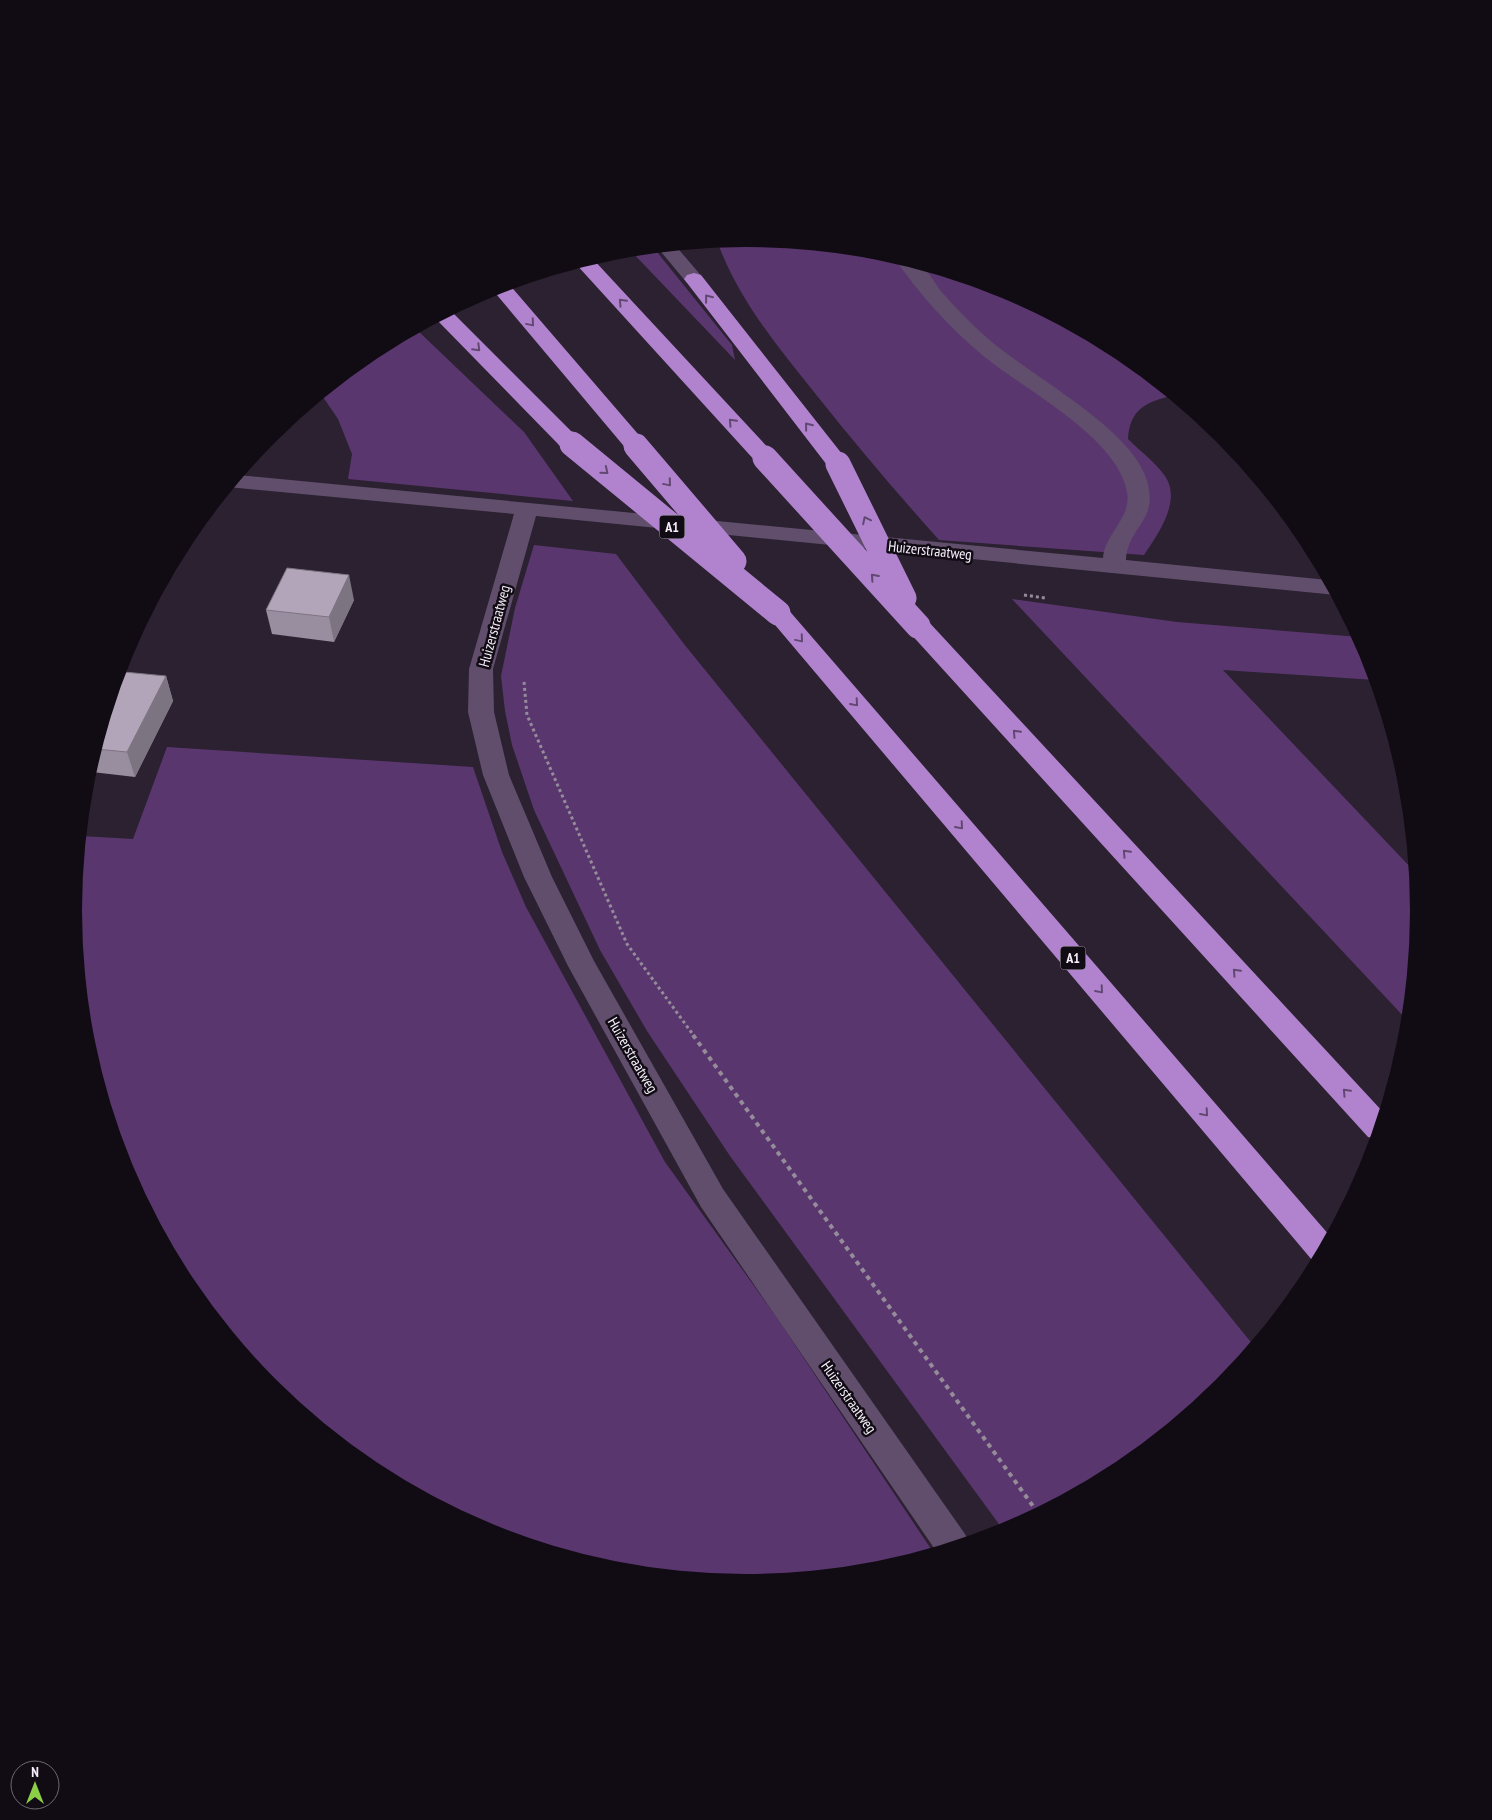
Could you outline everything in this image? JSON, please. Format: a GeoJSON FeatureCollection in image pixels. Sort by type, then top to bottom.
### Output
{"type":"FeatureCollection","features":[{"type":"Feature","properties":{"kind":"highway"},"geometry":{"type":"LineString","coordinates":[[588,266],[1374,1123]]}},
{"type":"Feature","properties":{"kind":"highway"},"geometry":{"type":"LineString","coordinates":[[694,279],[838,464],[918,626]]}},
{"type":"Feature","properties":{"kind":"highway","name":"A1"},"geometry":{"type":"LineString","coordinates":[[505,292],[1319,1245]]}},
{"type":"Feature","properties":{"kind":"highway","name":"A1"},"geometry":{"type":"LineString","coordinates":[[447,318],[567,440],[778,613]]}},
{"type":"Feature","properties":{"kind":"street"},"geometry":{"type":"LineString","coordinates":[[681,250],[694,279]]}},
{"type":"Feature","properties":{"kind":"street"},"geometry":{"type":"LineString","coordinates":[[670,251],[694,279]]}},
{"type":"Feature","properties":{"kind":"street"},"geometry":{"type":"LineString","coordinates":[[912,268],[948,310],[990,351],[1087,422],[1126,462],[1135,477],[1139,492],[1138,511],[1115,552],[1114,567]]}},
{"type":"Feature","properties":{"kind":"street","name":"Huizerstraatweg"},"geometry":{"type":"LineString","coordinates":[[240,482],[527,508],[1326,587]]}},
{"type":"Feature","properties":{"kind":"street","name":"Huizerstraatweg"},"geometry":{"type":"LineString","coordinates":[[527,508],[481,669],[481,712],[496,775],[538,877],[582,966],[640,1066],[712,1198],[950,1541]]}},
{"type":"Feature","properties":{"kind":"path"},"geometry":{"type":"LineString","coordinates":[[524,676],[527,715],[627,944],[1034,1507]]}},
{"type":"Feature","properties":{"kind":"shaded area"},"geometry":{"type":"Polygon","coordinates":[[[720,248],[789,248],[833,252],[918,269],[1000,297],[1078,335],[1115,358],[1166,397],[1156,400],[1142,408],[1136,413],[1129,428],[1128,439],[1161,471],[1170,486],[1170,506],[1166,517],[1144,555],[939,540],[877,469],[774,341],[748,304],[720,248]]]}},
{"type":"Feature","properties":{"kind":"shaded area"},"geometry":{"type":"Polygon","coordinates":[[[657,252],[732,345],[735,360],[636,256],[657,252]]]}},
{"type":"Feature","properties":{"kind":"shaded area"},"geometry":{"type":"Polygon","coordinates":[[[419,332],[524,432],[573,501],[348,479],[352,454],[338,419],[324,399],[377,358],[419,332]]]}},
{"type":"Feature","properties":{"kind":"shaded area"},"geometry":{"type":"Polygon","coordinates":[[[534,545],[616,554],[684,644],[1250,1341],[1215,1379],[1183,1409],[1115,1462],[1078,1485],[999,1524],[730,1156],[647,1031],[600,950],[534,810],[512,745],[505,711],[501,676],[515,608],[534,545]]]}},
{"type":"Feature","properties":{"kind":"shaded area"},"geometry":{"type":"Polygon","coordinates":[[[1012,599],[1177,622],[1350,636],[1368,680],[1223,670],[1408,864],[1410,910],[1408,953],[1401,1014],[1012,599]]]}},
{"type":"Feature","properties":{"kind":"shaded area"},"geometry":{"type":"Polygon","coordinates":[[[167,747],[473,767],[502,852],[526,907],[665,1162],[775,1315],[930,1547],[875,1561],[833,1568],[746,1574],[659,1568],[617,1561],[574,1551],[533,1538],[492,1523],[453,1505],[414,1485],[377,1462],[309,1409],[247,1347],[194,1279],[171,1242],[133,1164],[105,1082],[88,997],[84,953],[82,910],[87,836],[133,839],[167,747]]]}},
{"type":"Feature","properties":{"kind":"building"},"geometry":{"type":"Polygon","coordinates":[[[287,568],[349,575],[329,617],[266,610],[287,568]]]}},
{"type":"Feature","properties":{"kind":"building"},"geometry":{"type":"Polygon","coordinates":[[[127,672],[166,676],[127,752],[102,750],[127,672]]]}}]}
